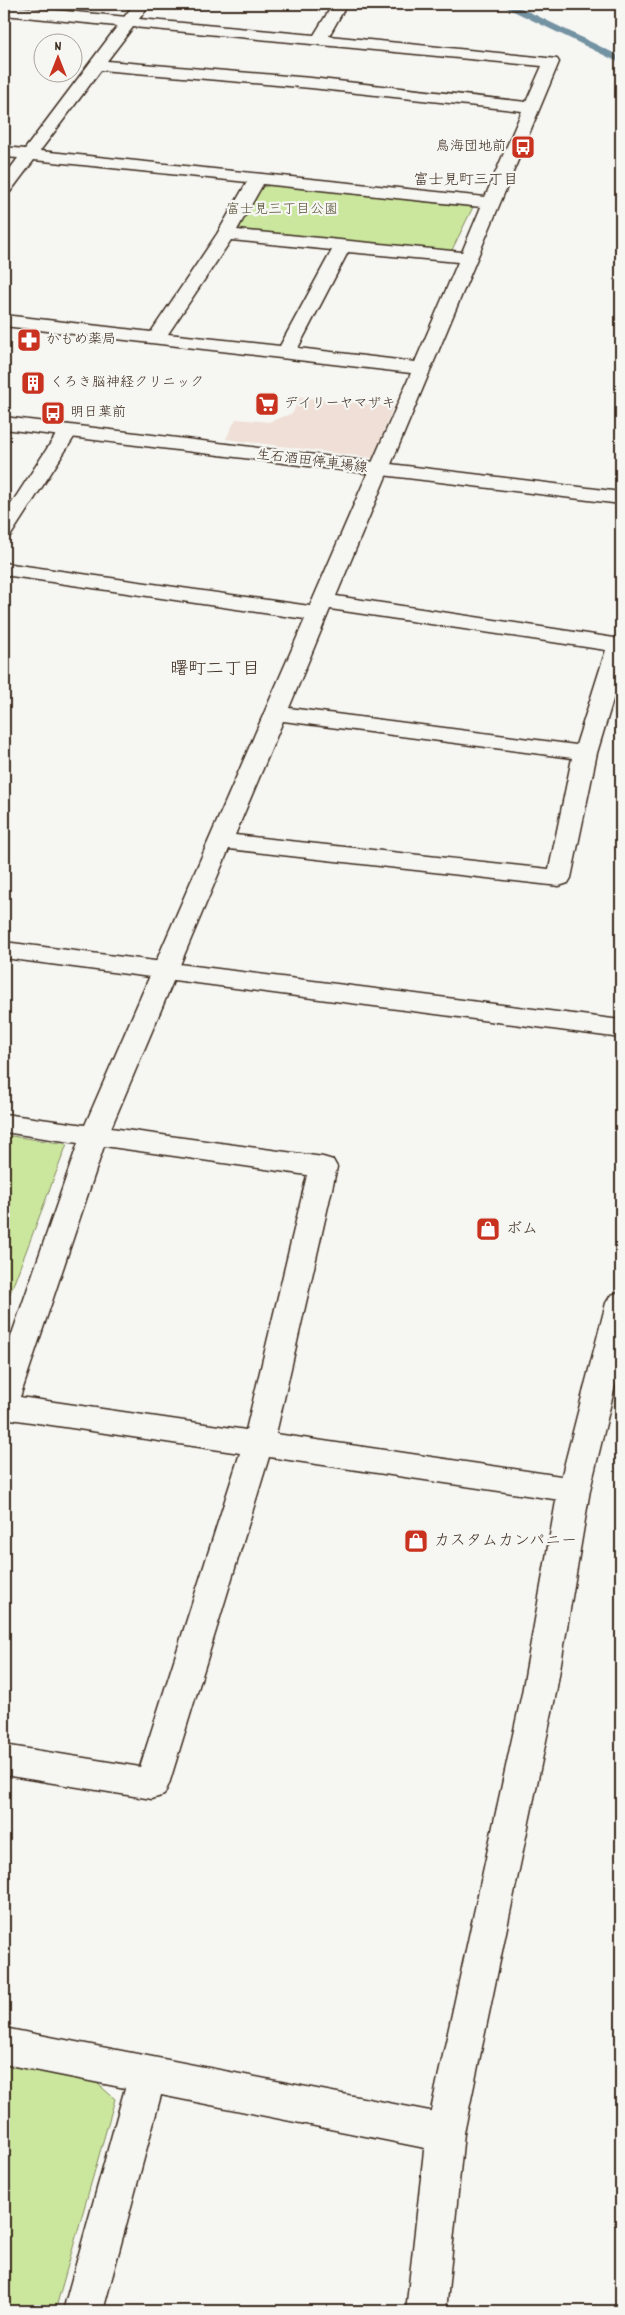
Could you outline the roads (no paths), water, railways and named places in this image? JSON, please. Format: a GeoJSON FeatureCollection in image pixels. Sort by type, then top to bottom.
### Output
{"type":"FeatureCollection","features":[{"type":"Feature","properties":{"kind":"street"},"geometry":{"type":"LineString","coordinates":[[4,188],[142,4]]}},
{"type":"Feature","properties":{"kind":"street"},"geometry":{"type":"LineString","coordinates":[[319,40],[340,4]]}},
{"type":"Feature","properties":{"kind":"street"},"geometry":{"type":"LineString","coordinates":[[4,11],[551,62],[421,368],[380,470],[94,1136],[4,1400]]}},
{"type":"Feature","properties":{"kind":"street"},"geometry":{"type":"LineString","coordinates":[[96,65],[311,83],[532,107]]}},
{"type":"Feature","properties":{"kind":"street"},"geometry":{"type":"LineString","coordinates":[[4,152],[491,203]]}},
{"type":"Feature","properties":{"kind":"street"},"geometry":{"type":"LineString","coordinates":[[156,338],[226,234],[257,179]]}},
{"type":"Feature","properties":{"kind":"street"},"geometry":{"type":"LineString","coordinates":[[226,234],[468,258]]}},
{"type":"Feature","properties":{"kind":"street"},"geometry":{"type":"LineString","coordinates":[[286,353],[343,245]]}},
{"type":"Feature","properties":{"kind":"street"},"geometry":{"type":"LineString","coordinates":[[4,320],[421,368]]}},
{"type":"Feature","properties":{"kind":"street","name":"生石酒田停車場線"},"geometry":{"type":"LineString","coordinates":[[4,423],[621,498]]}},
{"type":"Feature","properties":{"kind":"street"},"geometry":{"type":"LineString","coordinates":[[4,531],[68,431]]}},
{"type":"Feature","properties":{"kind":"street"},"geometry":{"type":"LineString","coordinates":[[4,568],[619,644],[585,753],[559,878],[220,841]]}},
{"type":"Feature","properties":{"kind":"street"},"geometry":{"type":"LineString","coordinates":[[275,713],[585,753]]}},
{"type":"Feature","properties":{"kind":"street"},"geometry":{"type":"LineString","coordinates":[[4,950],[164,972],[621,1029]]}},
{"type":"Feature","properties":{"kind":"street"},"geometry":{"type":"LineString","coordinates":[[4,1123],[323,1167],[258,1444],[152,1784],[4,1760]]}},
{"type":"Feature","properties":{"kind":"street"},"geometry":{"type":"LineString","coordinates":[[426,2311],[445,2133],[539,1693],[574,1490],[621,1303]]}},
{"type":"Feature","properties":{"kind":"street"},"geometry":{"type":"LineString","coordinates":[[4,1406],[574,1490]]}},
{"type":"Feature","properties":{"kind":"street"},"geometry":{"type":"LineString","coordinates":[[4,2046],[445,2133]]}},
{"type":"Feature","properties":{"kind":"street"},"geometry":{"type":"LineString","coordinates":[[83,2311],[148,2074]]}},
{"type":"Feature","properties":{"kind":"waterway"},"geometry":{"type":"LineString","coordinates":[[506,4],[621,60]]}},
{"type":"Feature","properties":{"kind":"place","name":"鳥海団地前"},"geometry":{"type":"Point","coordinates":[523,147]}},
{"type":"Feature","properties":{"kind":"place","name":"かもめ薬局"},"geometry":{"type":"Point","coordinates":[29,340]}},
{"type":"Feature","properties":{"kind":"place","name":"くろき脳神経クリニック"},"geometry":{"type":"Point","coordinates":[33,383]}},
{"type":"Feature","properties":{"kind":"place","name":"デイリーヤマザキ"},"geometry":{"type":"Point","coordinates":[267,404]}},
{"type":"Feature","properties":{"kind":"place","name":"明日葉前"},"geometry":{"type":"Point","coordinates":[53,413]}},
{"type":"Feature","properties":{"kind":"place","name":"ボム"},"geometry":{"type":"Point","coordinates":[488,1229]}},
{"type":"Feature","properties":{"kind":"place","name":"カスタムカンパニー"},"geometry":{"type":"Point","coordinates":[416,1541]}},
{"type":"Feature","properties":{"kind":"district","name":"富士見町三丁目"},"geometry":{"type":"Point","coordinates":[466,181]}},
{"type":"Feature","properties":{"kind":"district","name":"曙町二丁目"},"geometry":{"type":"Point","coordinates":[215,670]}},
{"type":"Feature","properties":{"kind":"park label","name":"富士見三丁目公園"},"geometry":{"type":"Point","coordinates":[282,210]}}]}
